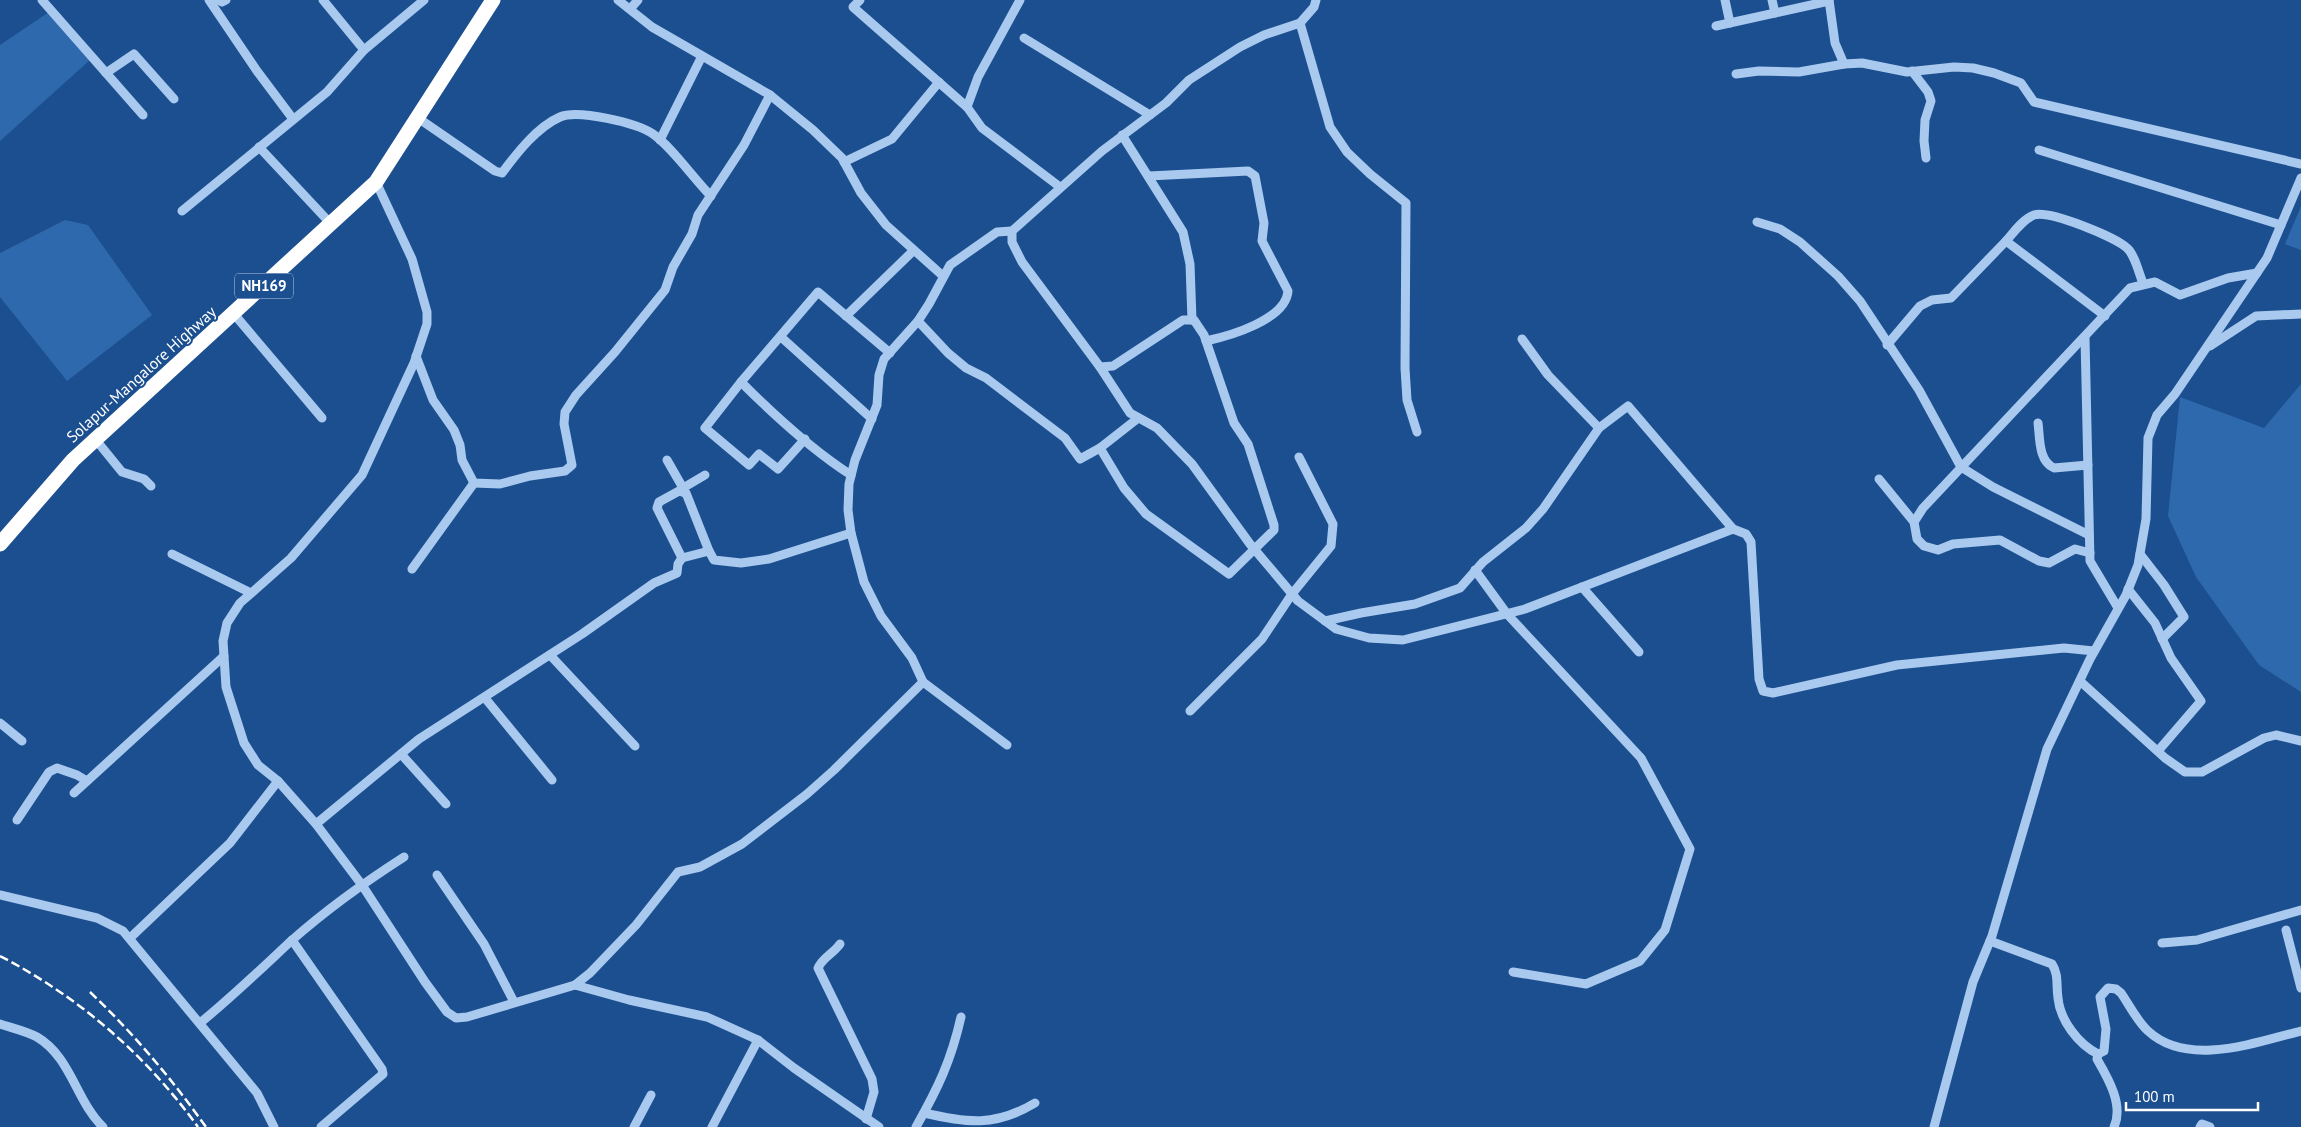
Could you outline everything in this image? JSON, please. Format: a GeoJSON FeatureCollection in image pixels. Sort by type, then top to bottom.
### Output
{"type":"FeatureCollection","features":[{"type":"Feature","properties":{"kind":"highway","name":"Solapur-Mangalore Highway"},"geometry":{"type":"LineString","coordinates":[[0,544],[5,534],[74,460],[376,182],[493,0]]}},
{"type":"Feature","properties":{"kind":"street"},"geometry":{"type":"LineString","coordinates":[[42,0],[143,115]]}},
{"type":"Feature","properties":{"kind":"street"},"geometry":{"type":"LineString","coordinates":[[209,0],[257,71],[293,119]]}},
{"type":"Feature","properties":{"kind":"street"},"geometry":{"type":"LineString","coordinates":[[218,0],[222,2],[226,0]]}},
{"type":"Feature","properties":{"kind":"street"},"geometry":{"type":"LineString","coordinates":[[323,0],[364,50]]}},
{"type":"Feature","properties":{"kind":"street"},"geometry":{"type":"LineString","coordinates":[[182,211],[327,92],[364,50],[424,0]]}},
{"type":"Feature","properties":{"kind":"street"},"geometry":{"type":"LineString","coordinates":[[618,0],[652,27],[770,95],[813,130],[844,162],[861,193],[886,225],[943,276]]}},
{"type":"Feature","properties":{"kind":"street"},"geometry":{"type":"LineString","coordinates":[[630,9],[638,0]]}},
{"type":"Feature","properties":{"kind":"street"},"geometry":{"type":"LineString","coordinates":[[860,0],[853,7],[967,107],[982,128],[1060,187]]}},
{"type":"Feature","properties":{"kind":"street"},"geometry":{"type":"LineString","coordinates":[[967,107],[978,77],[1020,0]]}},
{"type":"Feature","properties":{"kind":"street"},"geometry":{"type":"LineString","coordinates":[[1007,745],[923,682],[912,658],[881,616],[864,582],[851,533],[848,510],[855,460],[877,405],[879,375],[884,359],[918,321],[930,304],[950,264],[959,256],[997,232],[1012,231],[1060,187],[1166,103],[1190,80],[1240,47],[1264,35],[1300,23],[1314,7],[1316,0]]}},
{"type":"Feature","properties":{"kind":"street"},"geometry":{"type":"LineString","coordinates":[[1725,0],[1730,23]]}},
{"type":"Feature","properties":{"kind":"street"},"geometry":{"type":"LineString","coordinates":[[1772,0],[1775,13]]}},
{"type":"Feature","properties":{"kind":"street"},"geometry":{"type":"LineString","coordinates":[[1716,26],[1829,0],[1834,43],[1844,64]]}},
{"type":"Feature","properties":{"kind":"street"},"geometry":{"type":"LineString","coordinates":[[1300,23],[1330,127],[1347,152],[1370,174],[1406,203],[1405,368],[1407,400],[1417,432]]}},
{"type":"Feature","properties":{"kind":"street"},"geometry":{"type":"LineString","coordinates":[[1024,38],[1150,115]]}},
{"type":"Feature","properties":{"kind":"street"},"geometry":{"type":"LineString","coordinates":[[106,73],[134,54],[174,99]]}},
{"type":"Feature","properties":{"kind":"street"},"geometry":{"type":"LineString","coordinates":[[660,140],[702,56]]}},
{"type":"Feature","properties":{"kind":"street"},"geometry":{"type":"LineString","coordinates":[[1736,74],[1759,71],[1799,72],[1844,64],[1862,64],[1912,71],[1954,67],[1994,73],[2021,83],[2034,102],[2301,164]]}},
{"type":"Feature","properties":{"kind":"street"},"geometry":{"type":"LineString","coordinates":[[1912,71],[1928,92],[1931,101],[1925,120],[1924,141],[1926,158]]}},
{"type":"Feature","properties":{"kind":"street"},"geometry":{"type":"LineString","coordinates":[[844,162],[892,139],[939,82]]}},
{"type":"Feature","properties":{"kind":"street"},"geometry":{"type":"LineString","coordinates":[[474,483],[500,484],[530,476],[565,471],[572,466],[564,424],[565,412],[576,395],[615,352],[665,290],[673,267],[692,234],[698,214],[744,146],[770,95]]}},
{"type":"Feature","properties":{"kind":"street"},"geometry":{"type":"LineString","coordinates":[[418,118],[495,172],[502,172],[536,134],[562,116],[605,117],[652,134],[660,140],[711,196]]}},
{"type":"Feature","properties":{"kind":"street"},"geometry":{"type":"LineString","coordinates":[[1100,448],[1124,488],[1146,514],[1228,574],[1274,530],[1248,444],[1234,423],[1206,341],[1192,320],[1190,264],[1183,232],[1122,136]]}},
{"type":"Feature","properties":{"kind":"street"},"geometry":{"type":"LineString","coordinates":[[259,147],[331,224]]}},
{"type":"Feature","properties":{"kind":"street"},"geometry":{"type":"LineString","coordinates":[[2039,150],[2281,225]]}},
{"type":"Feature","properties":{"kind":"street"},"geometry":{"type":"LineString","coordinates":[[1149,176],[1248,171],[1256,176],[1264,224],[1262,241],[1288,291],[1287,297],[1276,311],[1239,334],[1206,341]]}},
{"type":"Feature","properties":{"kind":"street"},"geometry":{"type":"LineString","coordinates":[[1934,1127],[1973,982],[1990,941],[2047,749],[2094,651],[2128,589],[2140,554],[2146,519],[2148,438],[2157,414],[2175,394],[2267,258],[2301,178]]}},
{"type":"Feature","properties":{"kind":"street"},"geometry":{"type":"LineString","coordinates":[[376,182],[412,259],[427,312],[427,324],[416,356],[362,475],[291,558],[240,603],[227,623],[223,641],[226,687],[244,743],[258,765],[278,782],[316,824],[362,884],[447,1012],[456,1018],[467,1017],[575,985],[590,973],[636,925],[678,872],[700,868],[742,844],[800,800],[834,770],[923,682]]}},
{"type":"Feature","properties":{"kind":"street"},"geometry":{"type":"LineString","coordinates":[[1887,345],[1920,306],[1932,300],[1951,298],[2026,219],[2035,214],[2062,219],[2083,226],[2128,249],[2143,283]]}},
{"type":"Feature","properties":{"kind":"street"},"geometry":{"type":"LineString","coordinates":[[1756,222],[1780,229],[1800,242],[1838,276],[1871,316],[1887,345],[1919,390],[1961,467],[1994,487],[2089,535]]}},
{"type":"Feature","properties":{"kind":"street"},"geometry":{"type":"LineString","coordinates":[[1012,231],[1012,242],[1022,262],[1100,368],[1118,398],[1137,419],[1158,428],[1192,464],[1255,550],[1292,594],[1336,629],[1368,638],[1403,640],[1507,614],[1733,529]]}},
{"type":"Feature","properties":{"kind":"street"},"geometry":{"type":"LineString","coordinates":[[2006,240],[2105,316]]}},
{"type":"Feature","properties":{"kind":"street"},"geometry":{"type":"LineString","coordinates":[[846,316],[913,251]]}},
{"type":"Feature","properties":{"kind":"street"},"geometry":{"type":"LineString","coordinates":[[1914,522],[1923,508],[2130,288],[2143,283],[2155,282],[2180,295],[2228,278],[2257,273]]}},
{"type":"Feature","properties":{"kind":"street"},"geometry":{"type":"LineString","coordinates":[[805,439],[778,469],[759,454],[749,465],[725,447],[705,428],[741,382],[818,292],[890,353]]}},
{"type":"Feature","properties":{"kind":"street"},"geometry":{"type":"LineString","coordinates":[[234,314],[322,418]]}},
{"type":"Feature","properties":{"kind":"street"},"geometry":{"type":"LineString","coordinates":[[2205,349],[2256,316],[2301,314]]}},
{"type":"Feature","properties":{"kind":"street"},"geometry":{"type":"LineString","coordinates":[[1100,368],[1113,366],[1183,320],[1192,320]]}},
{"type":"Feature","properties":{"kind":"street"},"geometry":{"type":"LineString","coordinates":[[918,321],[948,353],[979,376],[986,378],[1065,438],[1080,459],[1100,448],[1137,419]]}},
{"type":"Feature","properties":{"kind":"street"},"geometry":{"type":"LineString","coordinates":[[781,337],[872,420]]}},
{"type":"Feature","properties":{"kind":"street"},"geometry":{"type":"LineString","coordinates":[[2085,338],[2090,561],[2118,608]]}},
{"type":"Feature","properties":{"kind":"street"},"geometry":{"type":"LineString","coordinates":[[1522,339],[1548,376],[1599,428]]}},
{"type":"Feature","properties":{"kind":"street"},"geometry":{"type":"LineString","coordinates":[[416,356],[433,400],[454,430],[460,445],[464,466],[474,483]]}},
{"type":"Feature","properties":{"kind":"street"},"geometry":{"type":"LineString","coordinates":[[741,382],[770,410],[832,463],[852,475]]}},
{"type":"Feature","properties":{"kind":"street"},"geometry":{"type":"LineString","coordinates":[[1325,621],[1415,604],[1460,588],[1475,570],[1526,528],[1543,508],[1599,428],[1628,406],[1733,529],[1746,534],[1752,542],[1759,679],[1763,691],[1773,693],[1897,665],[2064,648],[2094,651]]}},
{"type":"Feature","properties":{"kind":"street"},"geometry":{"type":"LineString","coordinates":[[2038,423],[2042,456],[2050,466],[2054,468],[2088,466]]}},
{"type":"Feature","properties":{"kind":"street"},"geometry":{"type":"LineString","coordinates":[[96,440],[122,472],[144,479],[151,486]]}},
{"type":"Feature","properties":{"kind":"street"},"geometry":{"type":"LineString","coordinates":[[1190,711],[1262,639],[1292,594],[1331,546],[1333,524],[1299,457]]}},
{"type":"Feature","properties":{"kind":"street"},"geometry":{"type":"LineString","coordinates":[[667,460],[682,490],[686,493],[708,551],[714,560],[750,562],[769,559],[851,533]]}},
{"type":"Feature","properties":{"kind":"street"},"geometry":{"type":"LineString","coordinates":[[682,558],[657,508],[659,502],[705,475]]}},
{"type":"Feature","properties":{"kind":"street"},"geometry":{"type":"LineString","coordinates":[[1879,480],[1914,522],[1917,539],[1924,546],[1938,550],[1953,544],[2000,540],[2039,561],[2049,563],[2075,549],[2090,553]]}},
{"type":"Feature","properties":{"kind":"street"},"geometry":{"type":"LineString","coordinates":[[412,569],[474,483]]}},
{"type":"Feature","properties":{"kind":"street"},"geometry":{"type":"LineString","coordinates":[[316,824],[419,739],[550,655],[654,583],[677,573],[678,564],[682,558],[708,551]]}},
{"type":"Feature","properties":{"kind":"street"},"geometry":{"type":"LineString","coordinates":[[172,554],[251,594]]}},
{"type":"Feature","properties":{"kind":"street"},"geometry":{"type":"LineString","coordinates":[[2140,554],[2164,585],[2184,617],[2162,639]]}},
{"type":"Feature","properties":{"kind":"street"},"geometry":{"type":"LineString","coordinates":[[1475,570],[1507,614],[1641,758],[1690,849],[1665,930],[1640,961],[1586,984],[1513,972]]}},
{"type":"Feature","properties":{"kind":"street"},"geometry":{"type":"LineString","coordinates":[[1582,587],[1638,652]]}},
{"type":"Feature","properties":{"kind":"street"},"geometry":{"type":"LineString","coordinates":[[2128,589],[2156,623],[2171,658],[2202,701],[2158,751]]}},
{"type":"Feature","properties":{"kind":"street"},"geometry":{"type":"LineString","coordinates":[[550,655],[635,746]]}},
{"type":"Feature","properties":{"kind":"street"},"geometry":{"type":"LineString","coordinates":[[74,793],[224,656]]}},
{"type":"Feature","properties":{"kind":"street"},"geometry":{"type":"LineString","coordinates":[[2080,681],[2158,751],[2185,772],[2202,772],[2264,738],[2276,736],[2301,741]]}},
{"type":"Feature","properties":{"kind":"street"},"geometry":{"type":"LineString","coordinates":[[485,698],[552,780]]}},
{"type":"Feature","properties":{"kind":"street"},"geometry":{"type":"LineString","coordinates":[[0,723],[22,741]]}},
{"type":"Feature","properties":{"kind":"street"},"geometry":{"type":"LineString","coordinates":[[402,754],[446,804]]}},
{"type":"Feature","properties":{"kind":"street"},"geometry":{"type":"LineString","coordinates":[[17,820],[49,772],[56,768],[67,770],[87,781]]}},
{"type":"Feature","properties":{"kind":"street"},"geometry":{"type":"LineString","coordinates":[[130,938],[230,843],[278,782]]}},
{"type":"Feature","properties":{"kind":"street"},"geometry":{"type":"LineString","coordinates":[[200,1023],[227,1002],[292,940],[362,884],[404,857]]}},
{"type":"Feature","properties":{"kind":"street"},"geometry":{"type":"LineString","coordinates":[[437,875],[484,944],[514,1002]]}},
{"type":"Feature","properties":{"kind":"street"},"geometry":{"type":"LineString","coordinates":[[0,895],[97,918],[123,931],[257,1093],[274,1127]]}},
{"type":"Feature","properties":{"kind":"street"},"geometry":{"type":"LineString","coordinates":[[2162,943],[2197,940],[2301,910]]}},
{"type":"Feature","properties":{"kind":"street"},"geometry":{"type":"LineString","coordinates":[[2286,930],[2301,988]]}},
{"type":"Feature","properties":{"kind":"street"},"geometry":{"type":"LineString","coordinates":[[292,940],[382,1069],[382,1074],[321,1127]]}},
{"type":"Feature","properties":{"kind":"street"},"geometry":{"type":"LineString","coordinates":[[1990,941],[2052,964],[2057,973],[2058,1001],[2064,1019],[2082,1043],[2098,1054]]}},
{"type":"Feature","properties":{"kind":"street"},"geometry":{"type":"LineString","coordinates":[[840,944],[832,954],[821,960],[818,968],[872,1079],[874,1092],[866,1118]]}},
{"type":"Feature","properties":{"kind":"street"},"geometry":{"type":"LineString","coordinates":[[575,985],[630,1000],[707,1016],[758,1040],[794,1068],[879,1127]]}},
{"type":"Feature","properties":{"kind":"street"},"geometry":{"type":"LineString","coordinates":[[2098,1054],[2104,1051],[2106,1042],[2100,997],[2108,988],[2116,989],[2121,993],[2148,1031],[2164,1042],[2176,1046],[2203,1050],[2234,1047],[2301,1031]]}},
{"type":"Feature","properties":{"kind":"street"},"geometry":{"type":"LineString","coordinates":[[916,1127],[952,1055],[962,1017]]}},
{"type":"Feature","properties":{"kind":"street"},"geometry":{"type":"LineString","coordinates":[[0,1024],[36,1037],[53,1050],[69,1071],[92,1116],[103,1127]]}},
{"type":"Feature","properties":{"kind":"street"},"geometry":{"type":"LineString","coordinates":[[712,1127],[758,1040]]}},
{"type":"Feature","properties":{"kind":"street"},"geometry":{"type":"LineString","coordinates":[[2098,1054],[2097,1059],[2117,1101],[2114,1127]]}},
{"type":"Feature","properties":{"kind":"street"},"geometry":{"type":"LineString","coordinates":[[634,1127],[651,1095]]}},
{"type":"Feature","properties":{"kind":"street"},"geometry":{"type":"LineString","coordinates":[[924,1113],[957,1120],[990,1122],[1015,1115],[1035,1103]]}},
{"type":"Feature","properties":{"kind":"street"},"geometry":{"type":"LineString","coordinates":[[2200,1127],[2202,1124],[2210,1127]]}},
{"type":"Feature","properties":{"kind":"shaded area"},"geometry":{"type":"Polygon","coordinates":[[[49,12],[90,60],[0,141],[0,45],[49,12]]]}},
{"type":"Feature","properties":{"kind":"shaded area"},"geometry":{"type":"Polygon","coordinates":[[[2301,206],[2301,250],[2285,244],[2301,206]]]}},
{"type":"Feature","properties":{"kind":"shaded area"},"geometry":{"type":"Polygon","coordinates":[[[65,220],[88,225],[152,315],[67,381],[0,297],[0,253],[65,220]]]}},
{"type":"Feature","properties":{"kind":"shaded area"},"geometry":{"type":"Polygon","coordinates":[[[2301,384],[2301,692],[2259,665],[2196,577],[2168,516],[2180,397],[2264,428],[2301,384]]]}},
{"type":"Feature","properties":{"kind":"railway"},"geometry":{"type":"LineString","coordinates":[[0,956],[57,990],[109,1030],[156,1076],[198,1127]]}},
{"type":"Feature","properties":{"kind":"railway"},"geometry":{"type":"LineString","coordinates":[[90,992],[151,1057],[206,1127]]}}]}
